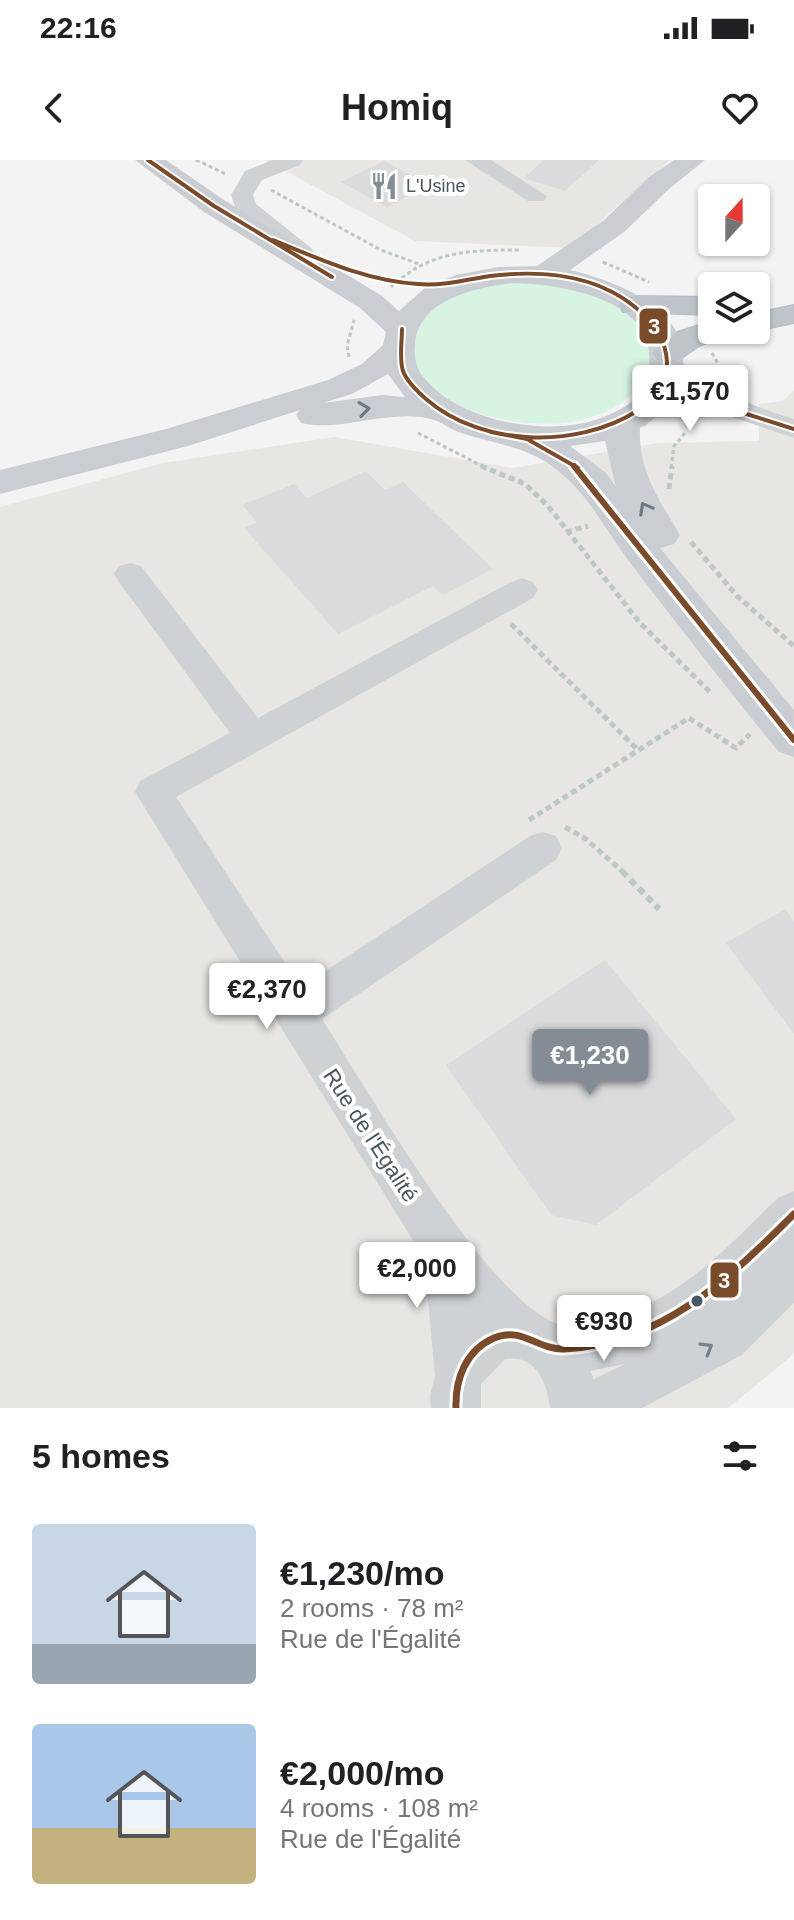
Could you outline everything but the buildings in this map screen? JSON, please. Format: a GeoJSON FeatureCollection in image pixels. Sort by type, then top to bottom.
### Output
{"type":"FeatureCollection","features":[{"type":"Feature","properties":{"kind":"highway"},"geometry":{"type":"LineString","coordinates":[[619,280],[698,302]]}},
{"type":"Feature","properties":{"kind":"highway"},"geometry":{"type":"LineString","coordinates":[[770,304],[794,302]]}},
{"type":"Feature","properties":{"kind":"highway"},"geometry":{"type":"LineString","coordinates":[[770,319],[794,314]]}},
{"type":"Feature","properties":{"kind":"highway"},"geometry":{"type":"LineString","coordinates":[[668,359],[688,339],[698,335]]}},
{"type":"Feature","properties":{"kind":"main road"},"geometry":{"type":"LineString","coordinates":[[148,160],[214,206],[371,302],[400,339],[399,360],[409,383],[436,409],[479,429],[527,439],[567,459],[593,482],[723,654],[794,740]]}},
{"type":"Feature","properties":{"kind":"main road"},"geometry":{"type":"LineString","coordinates":[[544,275],[614,226],[659,183],[688,164]]}},
{"type":"Feature","properties":{"kind":"main road"},"geometry":{"type":"LineString","coordinates":[[619,280],[642,219],[688,164]]}},
{"type":"Feature","properties":{"kind":"main road"},"geometry":{"type":"LineString","coordinates":[[273,240],[397,282],[458,284],[499,275],[619,280]]}},
{"type":"Feature","properties":{"kind":"main road"},"geometry":{"type":"LineString","coordinates":[[527,439],[579,435],[633,415],[659,392],[668,359],[654,325],[619,280]]}},
{"type":"Feature","properties":{"kind":"main road"},"geometry":{"type":"LineString","coordinates":[[0,482],[176,438],[359,380],[400,339],[420,307],[458,284]]}},
{"type":"Feature","properties":{"kind":"main road"},"geometry":{"type":"LineString","coordinates":[[176,438],[382,406],[436,409]]}},
{"type":"Feature","properties":{"kind":"main road"},"geometry":{"type":"LineString","coordinates":[[633,415],[620,446],[627,475],[659,533],[794,703]]}},
{"type":"Feature","properties":{"kind":"street"},"geometry":{"type":"LineString","coordinates":[[292,160],[262,171],[248,182],[242,195],[246,207],[302,252]]}},
{"type":"Feature","properties":{"kind":"street"},"geometry":{"type":"LineString","coordinates":[[476,160],[536,196]]}},
{"type":"Feature","properties":{"kind":"street"},"geometry":{"type":"LineString","coordinates":[[668,359],[696,388],[737,411],[794,429]]}},
{"type":"Feature","properties":{"kind":"street"},"geometry":{"type":"LineString","coordinates":[[633,415],[685,407],[737,411]]}},
{"type":"Feature","properties":{"kind":"street"},"geometry":{"type":"LineString","coordinates":[[130,574],[253,737],[522,590]]}},
{"type":"Feature","properties":{"kind":"street","name":"Rue de l'Égalité"},"geometry":{"type":"LineString","coordinates":[[253,737],[153,792],[436,1235],[462,1272],[568,1372],[575,1408]]}},
{"type":"Feature","properties":{"kind":"street"},"geometry":{"type":"LineString","coordinates":[[294,1012],[318,1000],[361,968],[542,827]]}},
{"type":"Feature","properties":{"kind":"street"},"geometry":{"type":"LineString","coordinates":[[457,1390],[472,1354],[490,1340],[513,1332],[536,1342],[593,1347],[639,1336],[672,1318],[734,1273],[794,1214]]}},
{"type":"Feature","properties":{"kind":"street","name":"Rue de l'Égalité"},"geometry":{"type":"LineString","coordinates":[[436,1235],[450,1281],[457,1390]]}},
{"type":"Feature","properties":{"kind":"street"},"geometry":{"type":"LineString","coordinates":[[587,1408],[680,1364],[725,1338],[794,1270]]}},
{"type":"Feature","properties":{"kind":"path"},"geometry":{"type":"LineString","coordinates":[[196,160],[297,201],[394,257],[420,264],[405,272],[356,315],[347,346],[350,365],[359,380]]}},
{"type":"Feature","properties":{"kind":"path"},"geometry":{"type":"LineString","coordinates":[[382,406],[437,445],[525,484],[548,506],[640,623],[718,700]]}},
{"type":"Feature","properties":{"kind":"path"},"geometry":{"type":"LineString","coordinates":[[493,606],[638,750]]}},
{"type":"Feature","properties":{"kind":"path"},"geometry":{"type":"LineString","coordinates":[[542,827],[638,750],[689,718],[736,748],[751,733],[740,722]]}},
{"type":"Feature","properties":{"kind":"path"},"geometry":{"type":"LineString","coordinates":[[542,827],[572,828],[603,853],[659,909]]}},
{"type":"Feature","properties":{"kind":"shaded area"},"geometry":{"type":"Polygon","coordinates":[[[265,160],[670,160],[570,248],[415,241],[265,160]]]}},
{"type":"Feature","properties":{"kind":"shaded area"},"geometry":{"type":"Polygon","coordinates":[[[794,390],[794,1352],[728,1408],[0,1408],[0,507],[163,463],[334,437],[513,468],[657,443],[759,441],[759,404],[783,401],[794,390]]]}},
{"type":"Feature","properties":{"kind":"green space"},"geometry":{"type":"Polygon","coordinates":[[[537,280],[595,294],[617,306],[635,322],[644,335],[650,357],[646,375],[634,392],[615,407],[592,417],[566,423],[539,424],[485,415],[461,406],[430,384],[418,366],[414,351],[421,325],[432,310],[462,292],[537,280]]]}},
{"type":"Feature","properties":{"kind":"transit line","name":"3"},"geometry":{"type":"LineString","coordinates":[[148,160],[214,206],[332,277]]}},
{"type":"Feature","properties":{"kind":"transit line","name":"3"},"geometry":{"type":"LineString","coordinates":[[273,240],[354,272],[405,283],[442,284],[522,273],[588,282],[627,301],[644,314],[658,331],[666,353],[665,380],[659,394],[645,406],[622,421],[593,431],[528,437],[496,432],[465,423],[438,410],[417,391],[403,371],[402,329]]}},
{"type":"Feature","properties":{"kind":"transit line","name":"3"},"geometry":{"type":"LineString","coordinates":[[643,409],[685,407],[737,411],[794,429]]}},
{"type":"Feature","properties":{"kind":"transit line","name":"3"},"geometry":{"type":"LineString","coordinates":[[491,432],[527,439],[580,469],[732,666],[794,740]]}},
{"type":"Feature","properties":{"kind":"transit line","name":"3"},"geometry":{"type":"LineString","coordinates":[[456,1408],[457,1387],[464,1367],[484,1343],[505,1334],[514,1334],[545,1346],[563,1349],[601,1344],[634,1335],[691,1306],[742,1264],[794,1214]]}},
{"type":"Feature","properties":{"kind":"place","name":"L'Usine"},"geometry":{"type":"Point","coordinates":[384,186]}}]}
